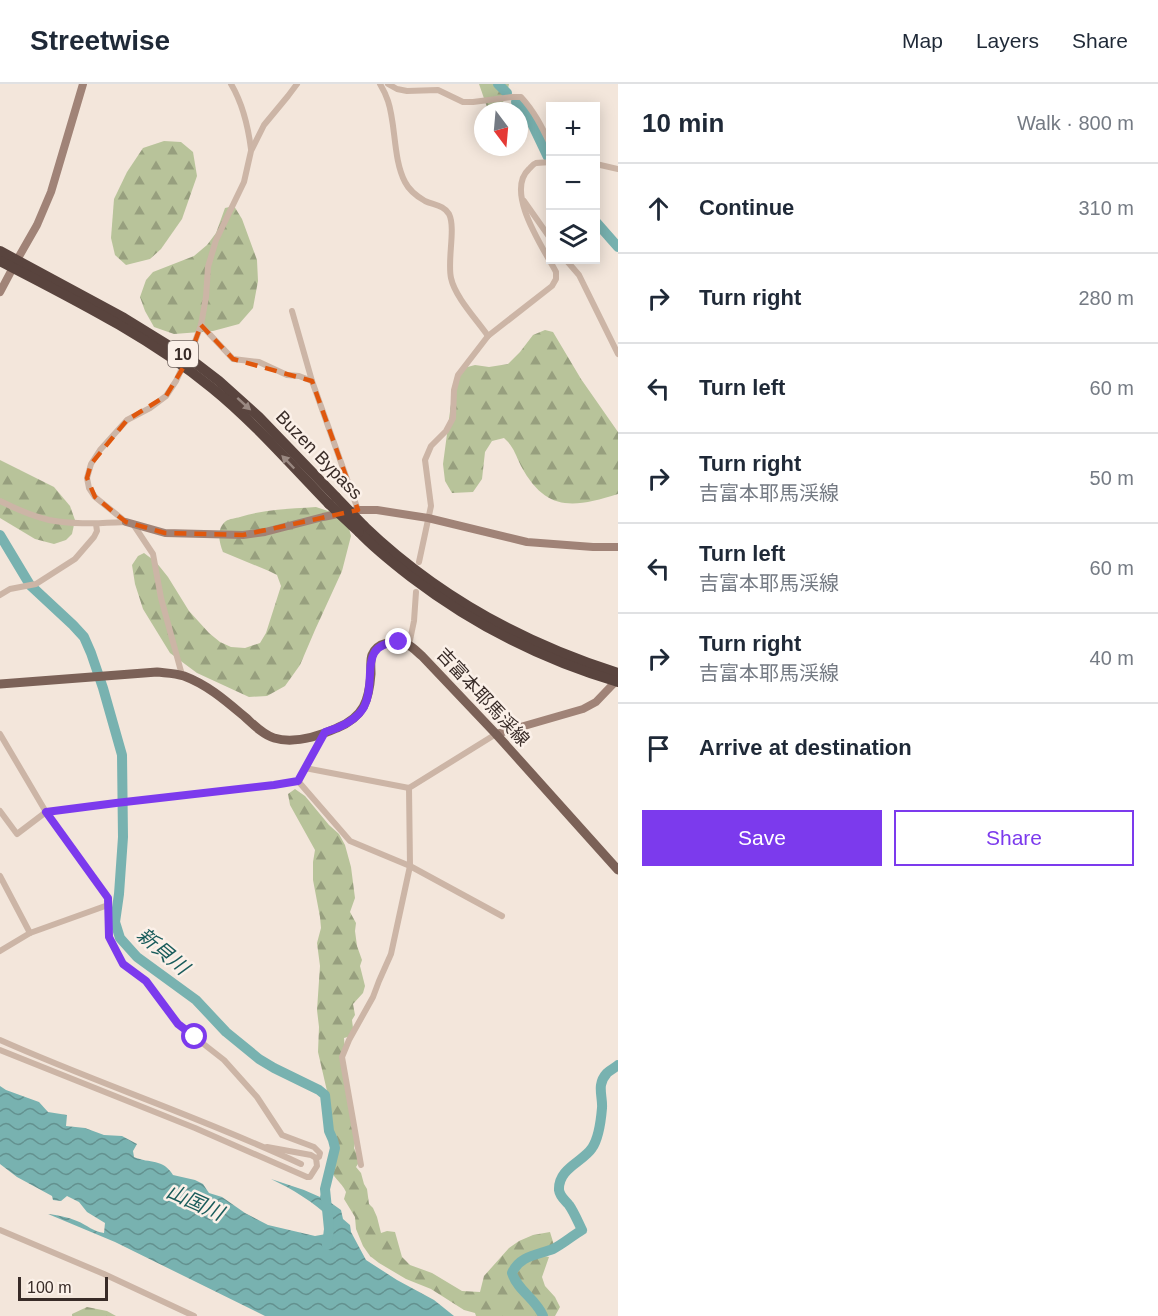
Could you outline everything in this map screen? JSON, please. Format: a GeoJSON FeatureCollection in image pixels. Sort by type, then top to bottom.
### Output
{"type":"FeatureCollection","features":[{"type":"Feature","properties":{"kind":"highway","name":"Buzen Bypass"},"geometry":{"type":"LineString","coordinates":[[0,251],[15,264],[186,362],[333,501],[361,529],[372,546],[434,594],[473,620],[542,655],[568,666],[617,679]]}},
{"type":"Feature","properties":{"kind":"highway","name":"Buzen Bypass"},"geometry":{"type":"LineString","coordinates":[[0,261],[15,264]]}},
{"type":"Feature","properties":{"kind":"main road","name":"吉富本耶馬渓線"},"geometry":{"type":"LineString","coordinates":[[0,684],[157,672],[182,675],[215,692],[273,738],[298,740],[339,728],[356,717],[364,707],[369,693],[372,655],[379,646],[390,642],[409,645],[496,734],[618,870]]}},
{"type":"Feature","properties":{"kind":"street"},"geometry":{"type":"LineString","coordinates":[[0,292],[37,225],[51,192],[83,84]]}},
{"type":"Feature","properties":{"kind":"street"},"geometry":{"type":"LineString","coordinates":[[231,84],[238,96],[247,123],[251,151]]}},
{"type":"Feature","properties":{"kind":"street"},"geometry":{"type":"LineString","coordinates":[[182,675],[161,598],[153,554],[130,523],[95,497],[89,488],[87,478],[91,464],[100,450],[127,420],[150,408],[166,396],[176,381],[201,325],[208,267],[216,240],[244,182],[251,151],[264,125],[297,84]]}},
{"type":"Feature","properties":{"kind":"street"},"geometry":{"type":"LineString","coordinates":[[380,84],[388,101],[405,182],[424,201],[442,207],[448,213],[452,223],[451,280],[457,293],[488,336]]}},
{"type":"Feature","properties":{"kind":"street"},"geometry":{"type":"LineString","coordinates":[[388,84],[397,90],[438,90],[463,102],[521,97],[529,105],[546,136]]}},
{"type":"Feature","properties":{"kind":"street"},"geometry":{"type":"LineString","coordinates":[[419,562],[431,506],[425,460],[430,446],[446,431],[453,418],[454,390],[458,375],[488,336],[552,286],[556,279],[556,272],[525,214],[520,189],[521,180],[526,172],[536,163],[546,162]]}},
{"type":"Feature","properties":{"kind":"street"},"geometry":{"type":"LineString","coordinates":[[600,165],[618,169]]}},
{"type":"Feature","properties":{"kind":"street"},"geometry":{"type":"LineString","coordinates":[[522,198],[546,232]]}},
{"type":"Feature","properties":{"kind":"street"},"geometry":{"type":"LineString","coordinates":[[569,264],[579,275],[618,354]]}},
{"type":"Feature","properties":{"kind":"street"},"geometry":{"type":"LineString","coordinates":[[292,311],[312,381],[358,510]]}},
{"type":"Feature","properties":{"kind":"street"},"geometry":{"type":"LineString","coordinates":[[201,325],[233,359],[259,362],[287,375],[299,376],[312,381]]}},
{"type":"Feature","properties":{"kind":"street"},"geometry":{"type":"LineString","coordinates":[[0,501],[24,513],[50,520],[96,524],[130,523],[165,533],[243,535],[358,510],[395,512],[527,542],[618,547]]}},
{"type":"Feature","properties":{"kind":"street"},"geometry":{"type":"LineString","coordinates":[[0,595],[10,589],[36,584],[75,559],[94,537],[97,531],[96,524]]}},
{"type":"Feature","properties":{"kind":"street"},"geometry":{"type":"LineString","coordinates":[[409,645],[414,621],[416,592]]}},
{"type":"Feature","properties":{"kind":"street"},"geometry":{"type":"LineString","coordinates":[[305,768],[409,788],[496,734],[596,702],[617,679]]}},
{"type":"Feature","properties":{"kind":"street"},"geometry":{"type":"LineString","coordinates":[[298,781],[325,732]]}},
{"type":"Feature","properties":{"kind":"street"},"geometry":{"type":"LineString","coordinates":[[0,734],[46,812],[108,898],[109,937],[123,964],[146,981],[178,1024],[224,1060],[257,1097],[282,1135],[314,1147],[320,1153],[316,1158]]}},
{"type":"Feature","properties":{"kind":"street"},"geometry":{"type":"LineString","coordinates":[[0,811],[17,834],[46,812],[298,781]]}},
{"type":"Feature","properties":{"kind":"street"},"geometry":{"type":"LineString","coordinates":[[298,781],[350,841],[410,866],[502,916]]}},
{"type":"Feature","properties":{"kind":"street"},"geometry":{"type":"LineString","coordinates":[[361,1165],[342,1057],[373,997],[391,954],[410,866],[409,788]]}},
{"type":"Feature","properties":{"kind":"street"},"geometry":{"type":"LineString","coordinates":[[0,876],[30,933]]}},
{"type":"Feature","properties":{"kind":"street"},"geometry":{"type":"LineString","coordinates":[[0,951],[30,933],[108,905]]}},
{"type":"Feature","properties":{"kind":"street"},"geometry":{"type":"LineString","coordinates":[[0,1040],[300,1164]]}},
{"type":"Feature","properties":{"kind":"street"},"geometry":{"type":"LineString","coordinates":[[0,1050],[195,1128],[307,1178],[317,1166],[316,1158]]}},
{"type":"Feature","properties":{"kind":"street"},"geometry":{"type":"LineString","coordinates":[[263,1147],[311,1155],[316,1158]]}},
{"type":"Feature","properties":{"kind":"street"},"geometry":{"type":"LineString","coordinates":[[0,1230],[104,1274],[194,1316]]}},
{"type":"Feature","properties":{"kind":"highlighted area"},"geometry":{"type":"Polygon","coordinates":[[[201,325],[233,359],[312,381],[358,510],[243,535],[165,533],[126,522],[95,497],[87,478],[91,464],[127,420],[166,396],[189,358],[201,325]]]}},
{"type":"Feature","properties":{"kind":"green space"},"geometry":{"type":"Polygon","coordinates":[[[479,84],[509,84],[503,102],[485,102],[479,84]]]}},
{"type":"Feature","properties":{"kind":"green space"},"geometry":{"type":"Polygon","coordinates":[[[164,141],[181,142],[193,152],[197,176],[182,219],[161,249],[150,259],[126,265],[115,255],[111,238],[114,199],[127,172],[143,148],[164,141]]]}},
{"type":"Feature","properties":{"kind":"green space"},"geometry":{"type":"Polygon","coordinates":[[[234,206],[242,219],[257,260],[258,281],[253,308],[239,324],[213,331],[174,334],[154,327],[140,297],[146,280],[153,272],[194,256],[216,233],[225,208],[234,206]]]}},
{"type":"Feature","properties":{"kind":"green space"},"geometry":{"type":"Polygon","coordinates":[[[545,330],[553,332],[581,379],[618,432],[618,494],[574,503],[551,499],[540,492],[530,481],[504,438],[492,441],[485,452],[482,479],[473,492],[452,493],[445,481],[443,464],[453,389],[460,369],[475,365],[489,367],[508,364],[533,335],[545,330]]]}},
{"type":"Feature","properties":{"kind":"green space"},"geometry":{"type":"Polygon","coordinates":[[[0,460],[54,487],[70,506],[75,520],[72,534],[66,540],[54,544],[35,539],[0,518],[0,460]]]}},
{"type":"Feature","properties":{"kind":"green space"},"geometry":{"type":"Polygon","coordinates":[[[316,507],[346,517],[351,536],[342,571],[300,665],[285,686],[267,696],[249,697],[197,673],[170,653],[143,609],[132,565],[138,556],[144,553],[156,562],[189,611],[209,633],[231,647],[245,648],[260,643],[266,633],[281,586],[277,575],[223,552],[220,532],[223,524],[227,520],[259,512],[316,507]]]}},
{"type":"Feature","properties":{"kind":"green space"},"geometry":{"type":"Polygon","coordinates":[[[295,789],[305,796],[339,834],[345,845],[351,867],[355,898],[350,912],[356,923],[357,946],[362,960],[360,966],[365,986],[363,993],[353,1004],[355,1015],[352,1020],[353,1028],[351,1036],[344,1038],[341,1066],[354,1118],[351,1125],[356,1139],[354,1148],[358,1164],[356,1167],[361,1173],[367,1189],[369,1204],[377,1217],[381,1233],[395,1232],[402,1257],[410,1265],[432,1273],[462,1291],[480,1292],[484,1276],[509,1248],[533,1235],[550,1232],[554,1245],[544,1256],[549,1257],[542,1277],[545,1286],[560,1307],[555,1316],[476,1316],[475,1313],[464,1310],[431,1289],[406,1279],[379,1263],[363,1246],[356,1229],[355,1217],[344,1199],[346,1192],[333,1174],[330,1165],[337,1154],[337,1146],[318,1052],[317,1010],[320,966],[317,943],[321,928],[313,880],[315,850],[290,805],[288,794],[295,789]]]}},
{"type":"Feature","properties":{"kind":"green space"},"geometry":{"type":"Polygon","coordinates":[[[87,1307],[107,1311],[116,1316],[72,1316],[87,1307]]]}},
{"type":"Feature","properties":{"kind":"water","name":"山国川"},"geometry":{"type":"Polygon","coordinates":[[[0,1086],[39,1102],[48,1112],[67,1115],[66,1126],[85,1128],[104,1135],[122,1136],[137,1144],[133,1151],[134,1157],[160,1164],[173,1175],[203,1184],[209,1193],[222,1197],[268,1225],[315,1236],[326,1234],[331,1229],[323,1217],[331,1219],[302,1196],[271,1179],[320,1197],[325,1183],[328,1184],[327,1200],[341,1210],[343,1219],[350,1225],[351,1232],[366,1260],[434,1300],[454,1316],[265,1316],[115,1242],[48,1214],[62,1216],[104,1233],[105,1223],[87,1212],[79,1202],[67,1196],[61,1201],[53,1200],[52,1196],[17,1177],[0,1164],[0,1086]]]}},
{"type":"Feature","properties":{"kind":"waterway"},"geometry":{"type":"LineString","coordinates":[[498,84],[507,93]]}},
{"type":"Feature","properties":{"kind":"waterway"},"geometry":{"type":"LineString","coordinates":[[528,115],[548,156]]}},
{"type":"Feature","properties":{"kind":"waterway"},"geometry":{"type":"LineString","coordinates":[[600,227],[618,247]]}},
{"type":"Feature","properties":{"kind":"waterway","name":"新貝川"},"geometry":{"type":"LineString","coordinates":[[0,535],[30,585],[84,637],[103,688],[122,755],[123,837],[115,922],[120,938],[137,957],[196,1000],[226,1032],[259,1059],[325,1095],[329,1131],[335,1148],[325,1189],[329,1229],[327,1245]]}},
{"type":"Feature","properties":{"kind":"waterway"},"geometry":{"type":"LineString","coordinates":[[543,1316],[518,1285],[512,1273],[519,1263],[553,1249],[582,1230],[571,1208],[560,1195],[560,1182],[562,1176],[588,1153],[594,1144],[601,1118],[602,1082],[607,1073],[618,1065]]}},
{"type":"Feature","properties":{"kind":"route"},"geometry":{"type":"LineString","coordinates":[[195,1037],[178,1024],[146,981],[123,964],[109,937],[108,898],[46,812],[298,781],[325,732],[339,728],[356,717],[364,707],[369,693],[372,655],[379,646],[399,642]]}}]}
